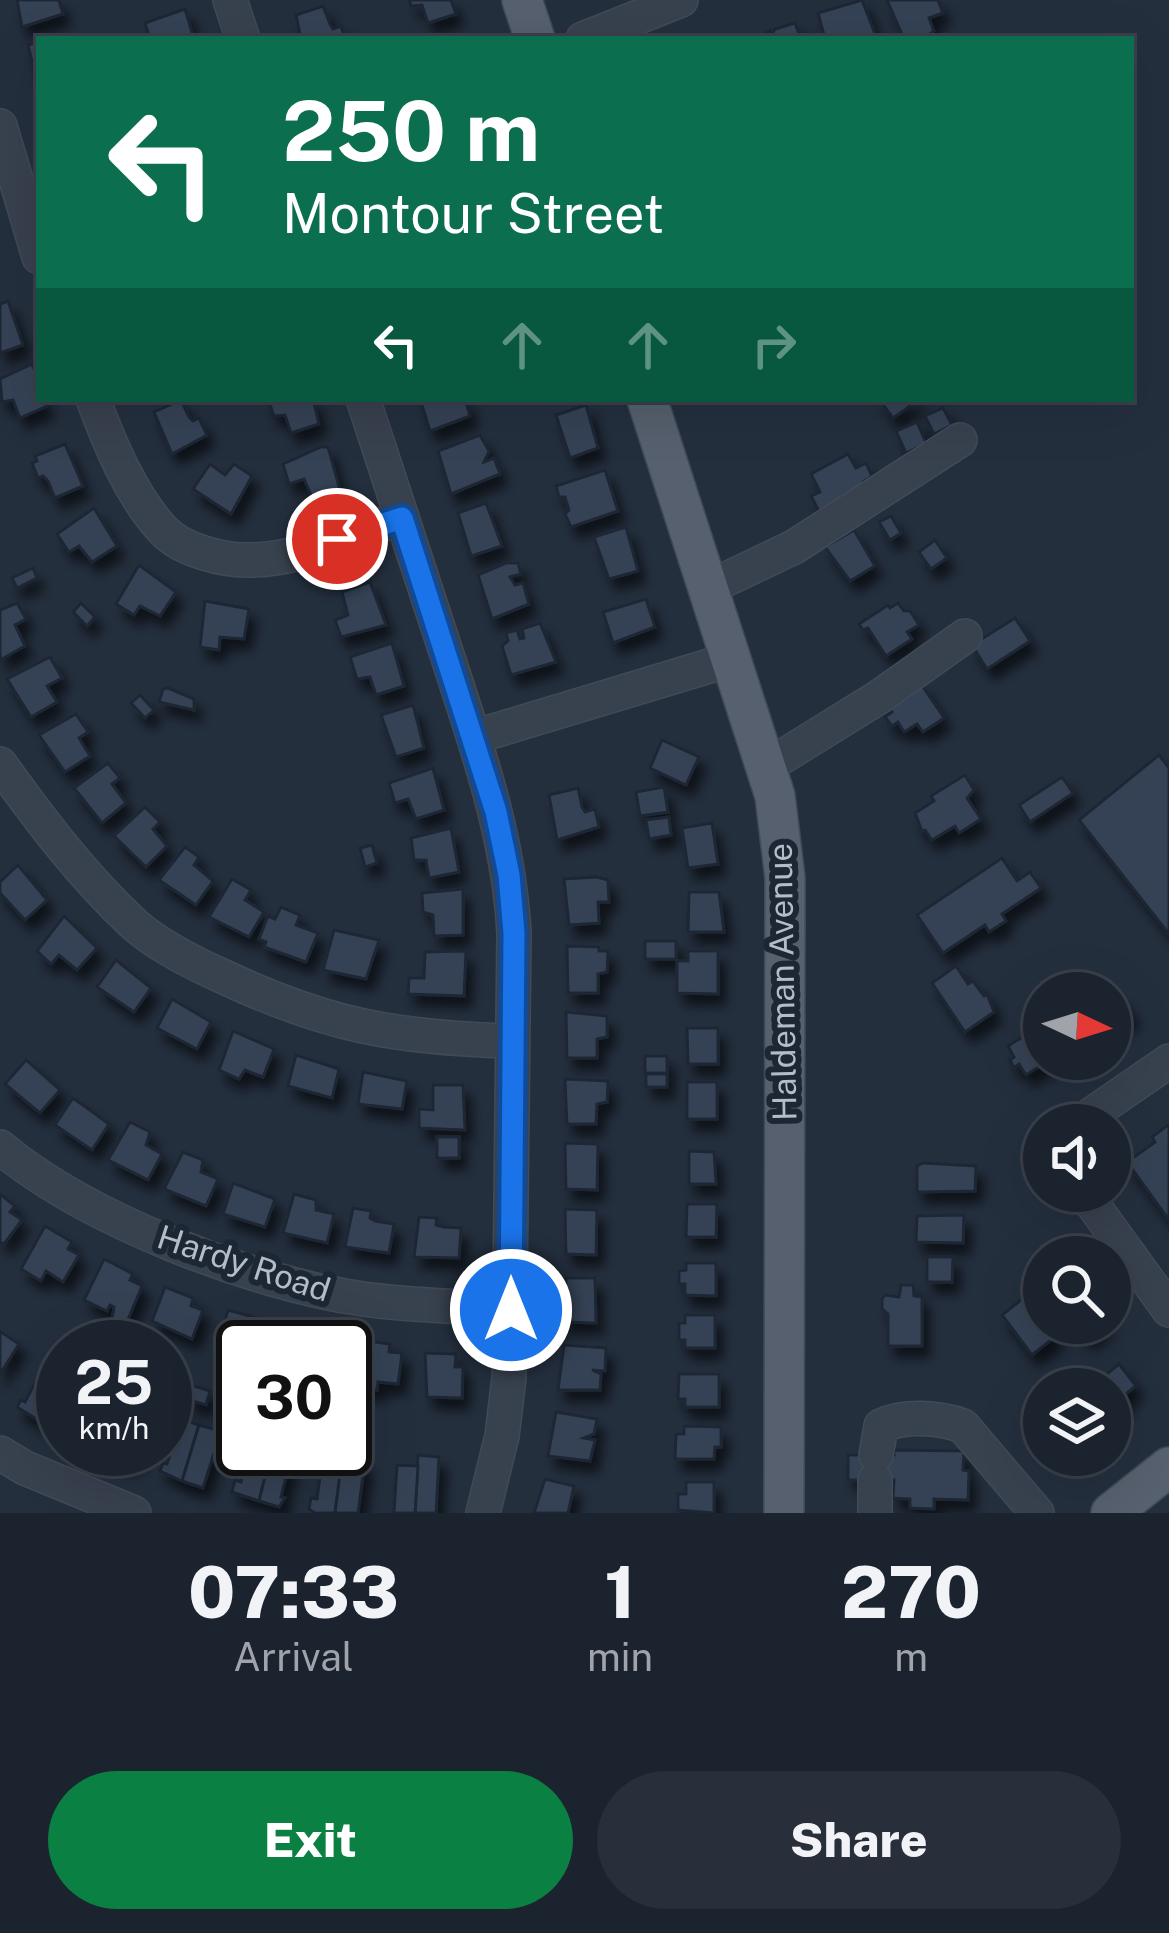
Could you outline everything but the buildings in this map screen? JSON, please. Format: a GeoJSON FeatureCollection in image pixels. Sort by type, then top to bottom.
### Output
{"type":"FeatureCollection","features":[{"type":"Feature","properties":{"kind":"main road"},"geometry":{"type":"LineString","coordinates":[[522,0],[534,36]]}},
{"type":"Feature","properties":{"kind":"main road","name":"Haldeman Avenue"},"geometry":{"type":"LineString","coordinates":[[648,402],[766,767],[782,835],[784,1513]]}},
{"type":"Feature","properties":{"kind":"main road"},"geometry":{"type":"LineString","coordinates":[[1111,1513],[1169,1467]]}},
{"type":"Feature","properties":{"kind":"street"},"geometry":{"type":"LineString","coordinates":[[230,0],[242,36]]}},
{"type":"Feature","properties":{"kind":"street"},"geometry":{"type":"LineString","coordinates":[[591,36],[682,0]]}},
{"type":"Feature","properties":{"kind":"street"},"geometry":{"type":"LineString","coordinates":[[0,125],[36,247]]}},
{"type":"Feature","properties":{"kind":"street"},"geometry":{"type":"LineString","coordinates":[[94,402],[135,488],[165,533],[201,552],[248,561],[293,554],[402,518]]}},
{"type":"Feature","properties":{"kind":"street"},"geometry":{"type":"LineString","coordinates":[[364,402],[474,737],[509,875],[514,1041],[509,1378],[502,1436],[483,1513]]}},
{"type":"Feature","properties":{"kind":"street"},"geometry":{"type":"LineString","coordinates":[[706,589],[794,547],[960,440]]}},
{"type":"Feature","properties":{"kind":"street"},"geometry":{"type":"LineString","coordinates":[[766,767],[879,697],[965,636]]}},
{"type":"Feature","properties":{"kind":"street"},"geometry":{"type":"LineString","coordinates":[[474,737],[729,660]]}},
{"type":"Feature","properties":{"kind":"street"},"geometry":{"type":"LineString","coordinates":[[0,764],[55,841],[138,928],[202,967],[259,994],[367,1030],[514,1041]]}},
{"type":"Feature","properties":{"kind":"street"},"geometry":{"type":"LineString","coordinates":[[1107,1104],[1169,1061]]}},
{"type":"Feature","properties":{"kind":"street","name":"Hardy Road"},"geometry":{"type":"LineString","coordinates":[[0,1147],[38,1179],[190,1252],[311,1289],[362,1299],[511,1310]]}},
{"type":"Feature","properties":{"kind":"street"},"geometry":{"type":"LineString","coordinates":[[1098,1212],[1169,1310]]}},
{"type":"Feature","properties":{"kind":"street"},"geometry":{"type":"LineString","coordinates":[[875,1483],[881,1426],[892,1421],[946,1420],[963,1426],[1028,1510]]}},
{"type":"Feature","properties":{"kind":"street"},"geometry":{"type":"LineString","coordinates":[[0,1454],[134,1513]]}},
{"type":"Feature","properties":{"kind":"route"},"geometry":{"type":"LineString","coordinates":[[337,539],[402,518],[504,842],[514,933],[511,1310]]}}]}
